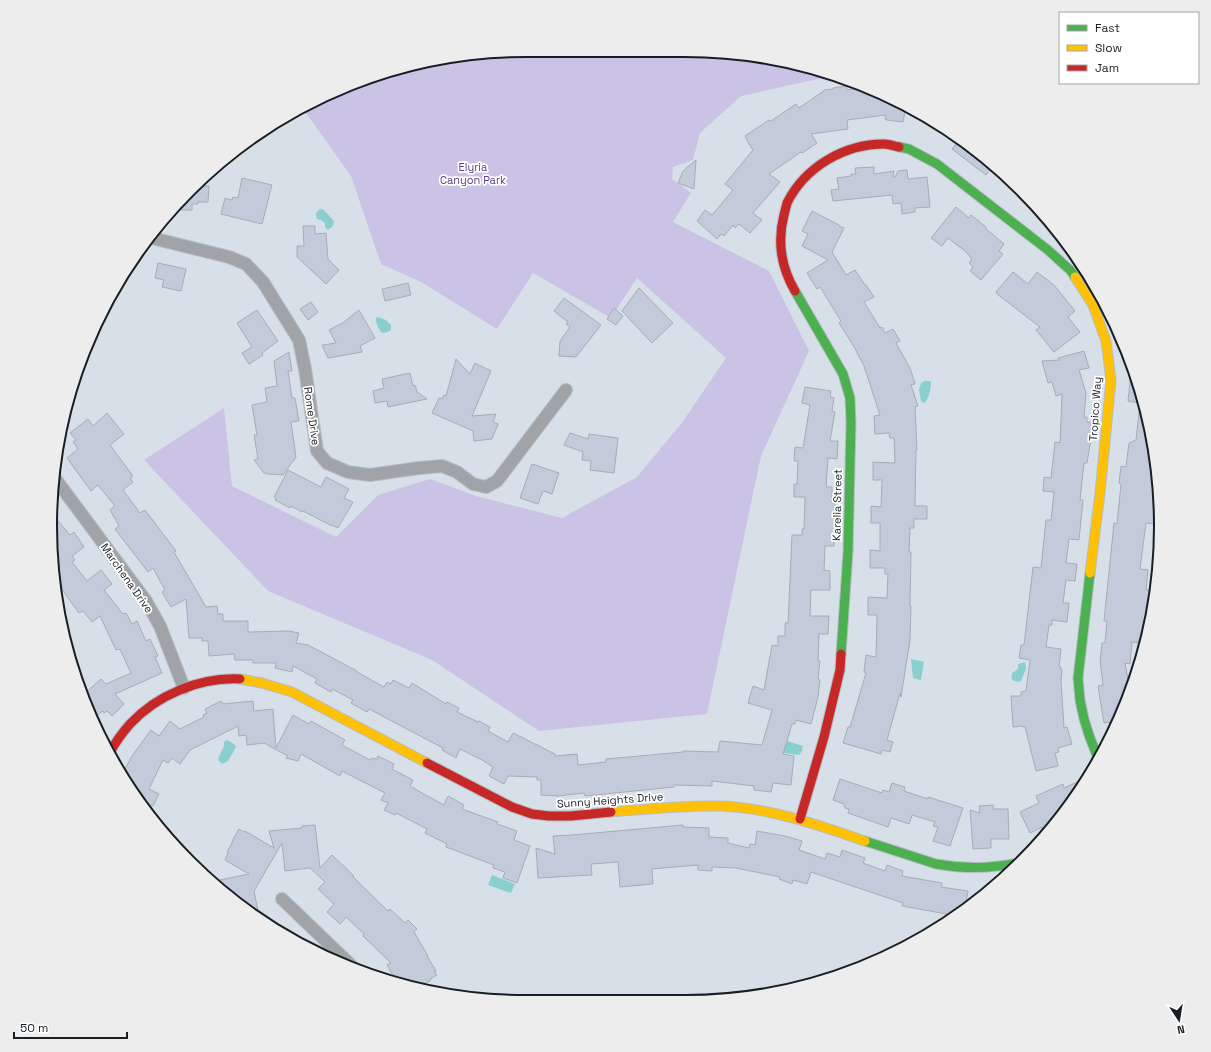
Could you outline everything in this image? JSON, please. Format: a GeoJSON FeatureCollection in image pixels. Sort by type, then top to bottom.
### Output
{"type":"FeatureCollection","features":[{"type":"Feature","properties":{"kind":"street","name":"Tropico Way"},"geometry":{"type":"LineString","coordinates":[[787,204],[799,184],[814,168],[837,154],[861,146],[885,144],[909,149],[937,164],[1048,250],[1071,271],[1093,305],[1106,341],[1111,380],[1100,493],[1078,678],[1084,724],[1095,752]]}},
{"type":"Feature","properties":{"kind":"street","name":"Karelia Street"},"geometry":{"type":"LineString","coordinates":[[787,204],[781,228],[781,252],[788,279],[843,374],[850,398],[851,423],[848,552],[840,670],[824,737],[800,819]]}},
{"type":"Feature","properties":{"kind":"street","name":"Rome Drive"},"geometry":{"type":"LineString","coordinates":[[155,239],[229,256],[246,264],[263,282],[299,340],[305,369],[317,451],[327,463],[348,472],[370,475],[442,466],[457,472],[473,484],[486,487],[497,481],[566,390]]}},
{"type":"Feature","properties":{"kind":"street","name":"Marchena Drive"},"geometry":{"type":"LineString","coordinates":[[59,484],[146,601],[160,626],[184,688]]}},
{"type":"Feature","properties":{"kind":"street","name":"Sunny Heights Drive"},"geometry":{"type":"LineString","coordinates":[[113,747],[126,728],[142,712],[162,698],[184,688],[208,681],[230,679],[252,681],[272,684],[292,692],[512,807],[532,814],[571,816],[685,806],[722,806],[756,810],[800,819],[955,868],[977,869],[1010,865]]}},
{"type":"Feature","properties":{"kind":"street"},"geometry":{"type":"LineString","coordinates":[[282,899],[343,957]]}},
{"type":"Feature","properties":{"kind":"green space","name":"Elyria Canyon Park"},"geometry":{"type":"Polygon","coordinates":[[[685,57],[746,61],[776,66],[823,78],[741,96],[700,133],[693,160],[673,167],[672,179],[691,193],[673,222],[769,271],[809,351],[761,456],[707,714],[539,731],[432,660],[268,591],[144,460],[224,408],[232,486],[336,537],[378,495],[430,479],[476,496],[562,518],[637,477],[681,424],[726,358],[637,278],[611,318],[533,273],[497,329],[421,282],[381,264],[351,176],[306,112],[319,105],[375,82],[435,66],[495,58],[685,57]]]}},
{"type":"Feature","properties":{"kind":"shaded area"},"geometry":{"type":"Polygon","coordinates":[[[321,209],[324,210],[334,221],[333,226],[328,230],[325,227],[325,223],[316,217],[317,212],[321,209]]]}},
{"type":"Feature","properties":{"kind":"shaded area"},"geometry":{"type":"Polygon","coordinates":[[[378,317],[386,320],[391,325],[391,330],[388,332],[382,332],[376,322],[376,318],[378,317]]]}},
{"type":"Feature","properties":{"kind":"shaded area"},"geometry":{"type":"Polygon","coordinates":[[[925,381],[931,382],[931,385],[930,391],[924,403],[921,401],[919,390],[921,383],[925,381]]]}},
{"type":"Feature","properties":{"kind":"shaded area"},"geometry":{"type":"Polygon","coordinates":[[[911,659],[924,662],[921,680],[913,678],[911,659]]]}},
{"type":"Feature","properties":{"kind":"shaded area"},"geometry":{"type":"Polygon","coordinates":[[[1025,662],[1026,669],[1021,681],[1018,682],[1012,680],[1012,674],[1018,669],[1018,664],[1025,662]]]}},
{"type":"Feature","properties":{"kind":"shaded area"},"geometry":{"type":"Polygon","coordinates":[[[778,738],[803,746],[802,751],[799,755],[784,753],[778,738]]]}},
{"type":"Feature","properties":{"kind":"shaded area"},"geometry":{"type":"Polygon","coordinates":[[[227,740],[236,747],[228,761],[222,764],[218,760],[224,747],[224,742],[227,740]]]}},
{"type":"Feature","properties":{"kind":"shaded area"},"geometry":{"type":"Polygon","coordinates":[[[492,875],[515,884],[511,893],[488,885],[492,875]]]}},
{"type":"Feature","properties":{"kind":"building"},"geometry":{"type":"Polygon","coordinates":[[[846,86],[847,90],[854,89],[892,105],[905,112],[903,122],[887,120],[885,119],[886,115],[847,120],[848,129],[811,134],[817,143],[769,174],[780,182],[753,213],[762,220],[750,233],[739,224],[735,228],[733,225],[724,236],[721,234],[717,239],[697,221],[705,210],[712,215],[733,190],[725,184],[753,150],[745,136],[796,104],[799,108],[825,90],[846,86]]]}},
{"type":"Feature","properties":{"kind":"building"},"geometry":{"type":"Polygon","coordinates":[[[956,143],[990,170],[986,175],[952,149],[956,143]]]}},
{"type":"Feature","properties":{"kind":"building"},"geometry":{"type":"Polygon","coordinates":[[[696,160],[694,189],[678,183],[683,171],[696,160]]]}},
{"type":"Feature","properties":{"kind":"building"},"geometry":{"type":"Polygon","coordinates":[[[874,167],[874,174],[894,171],[893,177],[895,177],[898,171],[907,170],[908,179],[927,177],[930,207],[915,208],[915,212],[902,214],[901,203],[893,204],[892,195],[833,201],[831,190],[839,189],[837,178],[856,174],[855,168],[874,167]]]}},
{"type":"Feature","properties":{"kind":"building"},"geometry":{"type":"Polygon","coordinates":[[[242,178],[272,185],[262,224],[221,214],[225,198],[232,200],[233,197],[238,198],[242,178]]]}},
{"type":"Feature","properties":{"kind":"building"},"geometry":{"type":"Polygon","coordinates":[[[203,186],[209,186],[208,202],[198,202],[198,204],[192,204],[192,210],[179,210],[203,186]]]}},
{"type":"Feature","properties":{"kind":"building"},"geometry":{"type":"Polygon","coordinates":[[[956,207],[969,218],[971,215],[1004,244],[999,251],[1003,254],[981,280],[970,271],[973,267],[969,263],[972,259],[965,251],[948,238],[942,246],[931,238],[956,207]]]}},
{"type":"Feature","properties":{"kind":"building"},"geometry":{"type":"Polygon","coordinates":[[[812,211],[844,228],[832,252],[846,275],[855,270],[874,297],[864,302],[880,328],[882,327],[885,333],[893,329],[900,341],[896,343],[910,368],[915,384],[911,385],[918,406],[915,407],[917,450],[915,506],[927,506],[927,519],[914,519],[914,528],[910,528],[910,640],[901,697],[900,693],[887,740],[893,742],[890,752],[882,750],[881,754],[843,743],[848,727],[850,727],[866,673],[864,672],[866,655],[876,657],[877,615],[868,615],[868,597],[887,598],[888,574],[885,574],[885,568],[870,568],[870,550],[880,551],[880,523],[871,523],[871,506],[881,507],[882,480],[873,480],[873,462],[895,463],[894,438],[890,438],[889,433],[875,434],[874,416],[880,415],[864,366],[839,323],[841,321],[820,287],[817,289],[807,273],[828,260],[802,246],[808,234],[802,231],[812,211]]]}},
{"type":"Feature","properties":{"kind":"building"},"geometry":{"type":"Polygon","coordinates":[[[303,226],[315,226],[315,234],[326,233],[328,259],[339,270],[326,284],[297,257],[297,246],[304,246],[303,226]]]}},
{"type":"Feature","properties":{"kind":"building"},"geometry":{"type":"Polygon","coordinates":[[[158,263],[186,269],[181,291],[162,287],[164,280],[155,278],[158,263]]]}},
{"type":"Feature","properties":{"kind":"building"},"geometry":{"type":"Polygon","coordinates":[[[1013,272],[1028,284],[1037,272],[1054,285],[1075,311],[1068,317],[1080,332],[1054,352],[1036,330],[1040,327],[997,294],[996,292],[1013,272]]]}},
{"type":"Feature","properties":{"kind":"building"},"geometry":{"type":"Polygon","coordinates":[[[408,283],[411,295],[385,301],[382,289],[408,283]]]}},
{"type":"Feature","properties":{"kind":"building"},"geometry":{"type":"Polygon","coordinates":[[[639,288],[673,323],[652,343],[622,311],[639,288]]]}},
{"type":"Feature","properties":{"kind":"building"},"geometry":{"type":"Polygon","coordinates":[[[564,298],[601,325],[576,357],[559,356],[560,341],[570,327],[566,324],[568,322],[554,311],[564,298]]]}},
{"type":"Feature","properties":{"kind":"building"},"geometry":{"type":"Polygon","coordinates":[[[311,302],[318,312],[308,320],[300,309],[311,302]]]}},
{"type":"Feature","properties":{"kind":"building"},"geometry":{"type":"Polygon","coordinates":[[[614,308],[623,316],[616,325],[607,319],[614,308]]]}},
{"type":"Feature","properties":{"kind":"building"},"geometry":{"type":"Polygon","coordinates":[[[257,310],[278,341],[262,353],[263,355],[249,364],[242,353],[252,347],[237,323],[257,310]]]}},
{"type":"Feature","properties":{"kind":"building"},"geometry":{"type":"Polygon","coordinates":[[[359,310],[375,338],[360,346],[362,352],[328,358],[322,345],[336,343],[329,330],[344,322],[359,310]]]}},
{"type":"Feature","properties":{"kind":"building"},"geometry":{"type":"Polygon","coordinates":[[[1084,351],[1089,368],[1079,370],[1086,393],[1084,417],[1087,417],[1087,422],[1091,422],[1091,439],[1087,463],[1084,463],[1080,500],[1083,500],[1079,540],[1069,539],[1066,563],[1077,564],[1075,581],[1066,580],[1063,603],[1069,603],[1067,622],[1052,620],[1052,625],[1049,625],[1046,647],[1061,649],[1059,667],[1061,667],[1062,670],[1061,680],[1064,728],[1067,727],[1072,744],[1058,748],[1059,752],[1055,753],[1058,766],[1036,771],[1025,727],[1013,727],[1011,696],[1021,696],[1021,692],[1026,691],[1030,660],[1019,658],[1021,645],[1024,645],[1033,567],[1041,568],[1046,520],[1051,520],[1054,492],[1043,491],[1044,477],[1051,478],[1055,442],[1060,443],[1062,394],[1056,396],[1052,382],[1048,383],[1042,361],[1060,360],[1058,358],[1084,351]]]}},
{"type":"Feature","properties":{"kind":"building"},"geometry":{"type":"Polygon","coordinates":[[[289,352],[292,371],[288,371],[292,398],[295,398],[299,421],[291,422],[296,457],[283,475],[268,474],[264,473],[254,460],[258,459],[254,435],[257,435],[252,405],[267,402],[265,388],[277,386],[274,361],[289,352]]]}},
{"type":"Feature","properties":{"kind":"building"},"geometry":{"type":"Polygon","coordinates":[[[456,359],[470,374],[475,363],[491,371],[472,416],[496,414],[493,422],[498,424],[492,439],[474,441],[473,431],[432,413],[439,398],[442,399],[444,395],[446,396],[456,359]]]}},
{"type":"Feature","properties":{"kind":"building"},"geometry":{"type":"Polygon","coordinates":[[[410,373],[413,386],[415,385],[417,392],[427,399],[388,407],[387,401],[375,403],[373,391],[384,388],[382,379],[410,373]]]}},
{"type":"Feature","properties":{"kind":"building"},"geometry":{"type":"Polygon","coordinates":[[[1130,379],[1137,403],[1128,401],[1130,379]]]}},
{"type":"Feature","properties":{"kind":"building"},"geometry":{"type":"Polygon","coordinates":[[[805,387],[831,391],[830,397],[834,398],[832,411],[835,412],[830,441],[838,441],[837,459],[828,458],[826,487],[832,487],[832,503],[835,503],[834,546],[825,546],[824,570],[830,571],[830,590],[811,590],[810,616],[829,616],[828,634],[819,634],[818,661],[820,661],[818,679],[820,680],[818,697],[811,724],[796,720],[795,724],[792,724],[783,754],[794,756],[791,785],[773,783],[771,792],[754,790],[754,786],[712,781],[712,786],[674,785],[674,787],[585,796],[584,793],[558,796],[541,795],[541,780],[537,780],[537,777],[508,776],[504,784],[489,776],[493,767],[482,760],[460,749],[456,758],[442,750],[443,748],[369,709],[367,712],[351,703],[353,700],[332,689],[331,692],[315,683],[317,679],[293,666],[292,672],[275,668],[276,663],[253,663],[253,660],[235,660],[234,654],[209,656],[208,641],[202,641],[202,638],[189,638],[186,599],[171,607],[162,592],[165,590],[153,568],[148,572],[115,529],[119,526],[110,510],[115,506],[98,485],[91,491],[67,458],[78,449],[73,442],[76,440],[70,433],[88,419],[93,426],[107,413],[124,434],[110,445],[133,476],[130,478],[133,482],[123,490],[140,513],[145,510],[176,551],[174,552],[206,607],[217,606],[218,614],[223,614],[223,621],[248,621],[248,632],[289,631],[299,633],[296,643],[308,645],[384,687],[387,682],[391,684],[393,680],[409,688],[412,683],[446,704],[447,702],[459,708],[457,712],[490,727],[488,731],[508,742],[513,733],[555,754],[555,756],[577,754],[578,765],[606,762],[606,759],[683,751],[718,752],[720,741],[762,745],[772,710],[748,703],[753,686],[764,690],[772,645],[778,646],[778,636],[785,636],[785,623],[788,623],[792,535],[802,535],[802,529],[804,529],[805,497],[794,497],[794,484],[797,484],[798,461],[794,461],[795,447],[803,448],[810,405],[802,403],[805,387]]]}},
{"type":"Feature","properties":{"kind":"building"},"geometry":{"type":"Polygon","coordinates":[[[1139,410],[1150,465],[1153,495],[1154,524],[1146,523],[1140,569],[1148,570],[1146,590],[1150,590],[1139,643],[1132,642],[1130,664],[1125,663],[1128,679],[1110,725],[1109,722],[1104,723],[1098,686],[1103,685],[1100,661],[1102,643],[1105,643],[1107,621],[1104,621],[1114,523],[1117,524],[1121,484],[1119,483],[1121,466],[1126,467],[1129,443],[1136,440],[1139,410]]]}},
{"type":"Feature","properties":{"kind":"building"},"geometry":{"type":"Polygon","coordinates":[[[570,433],[588,439],[589,434],[618,438],[614,473],[590,470],[591,461],[582,460],[583,452],[564,445],[570,433]]]}},
{"type":"Feature","properties":{"kind":"building"},"geometry":{"type":"Polygon","coordinates":[[[532,464],[559,473],[552,494],[543,491],[538,504],[520,498],[532,464]]]}},
{"type":"Feature","properties":{"kind":"building"},"geometry":{"type":"Polygon","coordinates":[[[288,470],[321,487],[326,477],[349,489],[344,498],[353,502],[338,528],[303,511],[302,512],[291,506],[290,508],[275,500],[276,498],[274,497],[288,470]]]}},
{"type":"Feature","properties":{"kind":"building"},"geometry":{"type":"Polygon","coordinates":[[[57,520],[70,535],[74,532],[84,547],[72,556],[75,560],[72,562],[87,581],[101,570],[112,584],[104,590],[123,614],[126,613],[132,624],[137,621],[146,641],[150,639],[158,656],[155,657],[162,673],[115,694],[124,704],[112,716],[107,711],[104,713],[103,711],[97,715],[88,691],[101,679],[106,684],[131,673],[120,649],[116,650],[100,616],[92,622],[83,611],[79,613],[61,588],[58,557],[57,520]]]}},
{"type":"Feature","properties":{"kind":"building"},"geometry":{"type":"Polygon","coordinates":[[[221,701],[223,704],[253,701],[254,711],[273,709],[276,748],[293,715],[309,724],[311,721],[345,740],[342,745],[370,760],[372,758],[377,759],[378,756],[394,764],[392,769],[413,780],[410,786],[444,805],[448,796],[464,805],[462,809],[498,822],[497,824],[517,831],[514,840],[530,846],[517,883],[503,878],[505,872],[493,868],[494,865],[446,847],[447,844],[425,833],[427,829],[396,813],[395,815],[384,810],[388,803],[381,800],[385,793],[342,771],[340,776],[301,754],[298,761],[286,758],[288,756],[264,743],[247,745],[246,735],[239,736],[238,726],[190,750],[180,764],[172,758],[168,763],[163,760],[149,789],[159,794],[153,806],[149,805],[125,769],[132,756],[151,730],[159,736],[170,721],[180,729],[204,717],[203,715],[207,713],[205,709],[221,701]]]}},
{"type":"Feature","properties":{"kind":"building"},"geometry":{"type":"Polygon","coordinates":[[[840,779],[882,793],[883,790],[889,792],[892,783],[905,787],[904,791],[963,808],[950,846],[933,841],[938,827],[933,826],[935,822],[912,815],[909,824],[891,818],[888,827],[848,813],[849,809],[845,808],[844,804],[833,800],[840,779]]]}},
{"type":"Feature","properties":{"kind":"building"},"geometry":{"type":"Polygon","coordinates":[[[1078,782],[1043,829],[1042,829],[1042,827],[1030,833],[1020,812],[1039,803],[1036,796],[1063,784],[1064,788],[1078,782]]]}},
{"type":"Feature","properties":{"kind":"building"},"geometry":{"type":"Polygon","coordinates":[[[993,805],[993,809],[1008,809],[1009,839],[991,839],[991,848],[973,849],[970,810],[980,813],[979,806],[993,805]]]}},
{"type":"Feature","properties":{"kind":"building"},"geometry":{"type":"Polygon","coordinates":[[[315,825],[320,868],[332,855],[388,911],[390,909],[405,923],[408,920],[417,929],[414,932],[437,975],[425,984],[393,975],[387,965],[391,963],[363,936],[364,934],[346,917],[340,924],[327,912],[334,904],[318,889],[325,882],[310,868],[285,871],[282,843],[254,891],[258,911],[219,880],[249,874],[225,860],[228,853],[227,852],[239,829],[274,848],[269,831],[302,828],[302,826],[315,825]]]}},
{"type":"Feature","properties":{"kind":"building"},"geometry":{"type":"Polygon","coordinates":[[[683,825],[683,827],[709,828],[709,837],[728,838],[728,843],[749,848],[750,844],[755,845],[757,831],[802,841],[799,850],[825,859],[827,853],[840,857],[842,850],[865,858],[863,863],[885,871],[887,865],[903,871],[902,876],[942,883],[941,887],[968,891],[966,901],[947,915],[947,914],[902,906],[903,903],[811,872],[807,884],[793,880],[792,884],[779,879],[780,877],[736,868],[712,867],[712,871],[698,870],[698,865],[652,869],[653,884],[620,887],[618,862],[591,864],[592,875],[538,878],[536,848],[555,854],[553,836],[683,825]]]}},
{"type":"Feature","properties":{"kind":"traffic: fast"},"geometry":{"type":"LineString","coordinates":[[899,147],[909,149],[937,164],[1048,250],[1071,271],[1075,277]]}},
{"type":"Feature","properties":{"kind":"traffic: fast"},"geometry":{"type":"LineString","coordinates":[[795,291],[843,374],[850,398],[851,423],[848,552],[841,654]]}},
{"type":"Feature","properties":{"kind":"traffic: fast"},"geometry":{"type":"LineString","coordinates":[[1090,573],[1078,678],[1080,700],[1084,719],[1096,752]]}},
{"type":"Feature","properties":{"kind":"traffic: fast"},"geometry":{"type":"LineString","coordinates":[[865,841],[946,866],[987,867],[1010,865]]}},
{"type":"Feature","properties":{"kind":"traffic: slow"},"geometry":{"type":"LineString","coordinates":[[1075,277],[1093,305],[1106,341],[1111,380],[1100,493],[1090,573]]}},
{"type":"Feature","properties":{"kind":"traffic: slow"},"geometry":{"type":"LineString","coordinates":[[240,679],[262,683],[292,692],[427,763]]}},
{"type":"Feature","properties":{"kind":"traffic: slow"},"geometry":{"type":"LineString","coordinates":[[611,812],[693,806],[740,807],[794,818],[865,841]]}},
{"type":"Feature","properties":{"kind":"traffic: jam"},"geometry":{"type":"LineString","coordinates":[[795,291],[786,273],[781,245],[782,225],[787,203],[795,190],[815,169],[840,153],[869,145],[886,144],[899,147]]}},
{"type":"Feature","properties":{"kind":"traffic: jam"},"geometry":{"type":"LineString","coordinates":[[800,819],[824,737],[840,670],[841,654]]}},
{"type":"Feature","properties":{"kind":"traffic: jam"},"geometry":{"type":"LineString","coordinates":[[113,748],[130,724],[153,704],[166,696],[210,681],[240,679]]}},
{"type":"Feature","properties":{"kind":"traffic: jam"},"geometry":{"type":"LineString","coordinates":[[427,763],[512,807],[532,814],[571,816],[611,812]]}}]}
